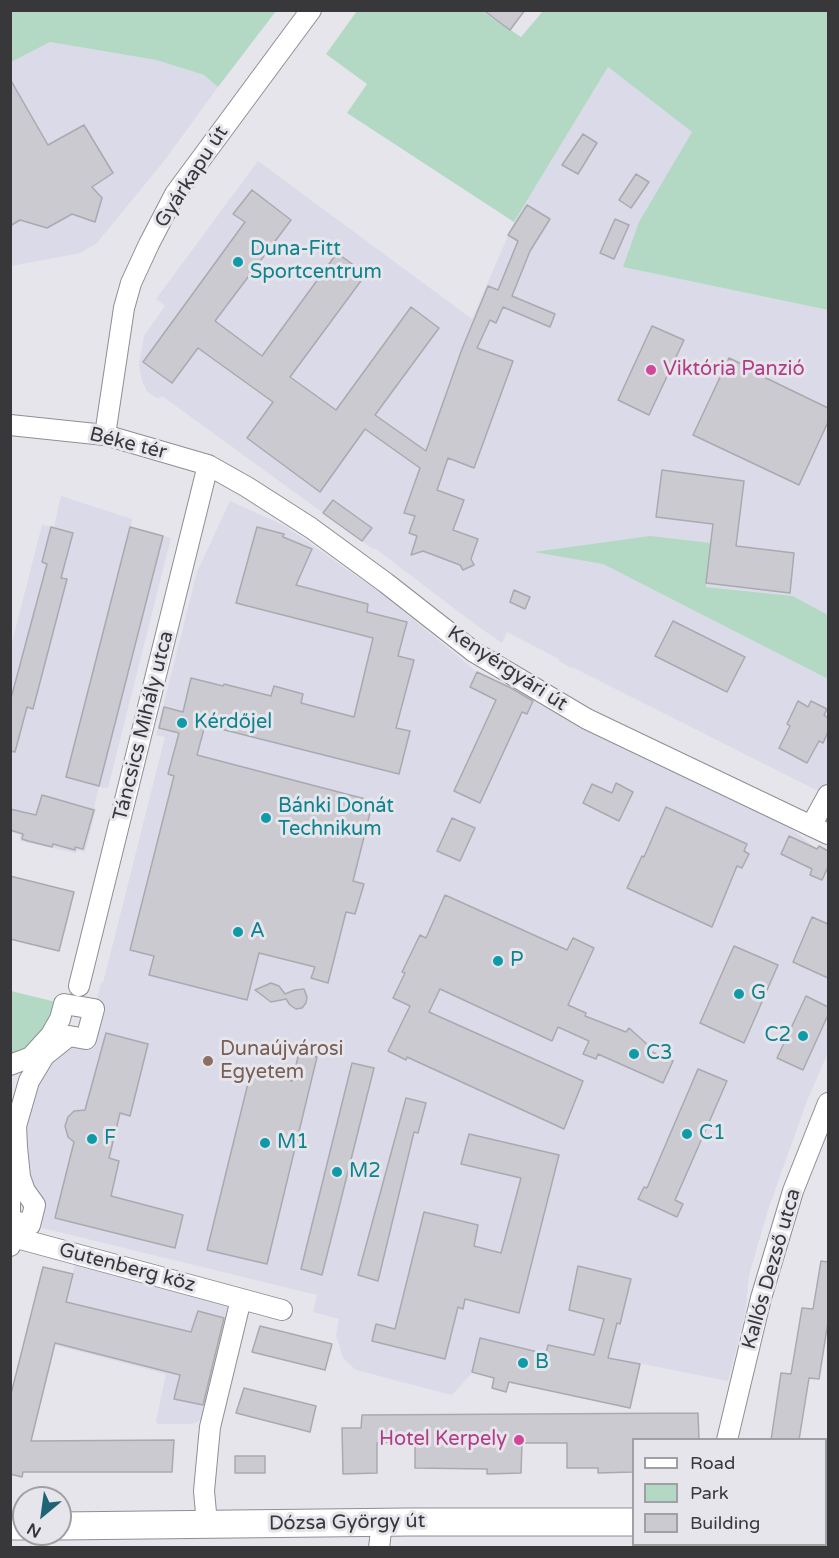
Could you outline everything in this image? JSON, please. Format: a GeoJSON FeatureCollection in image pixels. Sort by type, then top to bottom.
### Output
{"type":"FeatureCollection","features":[{"type":"Feature","properties":{"kind":"street","name":"Gyárkapu út"},"geometry":{"type":"LineString","coordinates":[[105,435],[124,308],[149,244],[175,194],[311,10]]}},
{"type":"Feature","properties":{"kind":"street","name":"Béke tér"},"geometry":{"type":"LineString","coordinates":[[10,425],[105,435],[207,465]]}},
{"type":"Feature","properties":{"kind":"street","name":"Kenyérgyári út"},"geometry":{"type":"LineString","coordinates":[[207,465],[247,487],[311,528],[474,652],[587,720],[820,830]]}},
{"type":"Feature","properties":{"kind":"street","name":"Táncsics Mihály utca"},"geometry":{"type":"LineString","coordinates":[[79,986],[207,465]]}},
{"type":"Feature","properties":{"kind":"street"},"geometry":{"type":"LineString","coordinates":[[820,830],[828,795]]}},
{"type":"Feature","properties":{"kind":"street"},"geometry":{"type":"LineString","coordinates":[[10,1065],[31,1058],[51,1035],[60,1019],[64,1004],[94,1009],[86,1039],[69,1036],[62,1041],[44,1056],[29,1080],[18,1119],[16,1147],[20,1177],[34,1205],[30,1225],[11,1234]]}},
{"type":"Feature","properties":{"kind":"street","name":"Kallós Dezső utca"},"geometry":{"type":"LineString","coordinates":[[728,1438],[761,1298],[793,1191],[828,1103]]}},
{"type":"Feature","properties":{"kind":"street"},"geometry":{"type":"LineString","coordinates":[[10,1189],[10,1211]]}},
{"type":"Feature","properties":{"kind":"street","name":"Gutenberg köz"},"geometry":{"type":"LineString","coordinates":[[11,1234],[282,1310]]}},
{"type":"Feature","properties":{"kind":"street"},"geometry":{"type":"LineString","coordinates":[[207,1524],[204,1491],[210,1427],[242,1299]]}},
{"type":"Feature","properties":{"kind":"street","name":"Dózsa György út"},"geometry":{"type":"LineString","coordinates":[[72,1526],[207,1524],[380,1535],[632,1522]]}},
{"type":"Feature","properties":{"kind":"shaded area"},"geometry":{"type":"Polygon","coordinates":[[[50,42],[156,60],[204,75],[218,87],[164,161],[96,244],[80,253],[11,266],[10,62],[50,42]]]}},
{"type":"Feature","properties":{"kind":"shaded area"},"geometry":{"type":"Polygon","coordinates":[[[608,67],[692,132],[638,270],[828,310],[828,615],[793,596],[706,587],[711,543],[603,564],[828,679],[828,785],[824,794],[571,668],[559,659],[507,632],[502,643],[376,549],[162,396],[155,397],[147,391],[142,381],[139,365],[144,336],[165,306],[156,299],[258,161],[472,319],[514,222],[608,67]]]}},
{"type":"Feature","properties":{"kind":"shaded area"},"geometry":{"type":"Polygon","coordinates":[[[61,496],[132,519],[131,527],[171,538],[108,788],[99,787],[85,852],[77,850],[76,853],[20,841],[20,835],[11,832],[11,646],[42,525],[54,527],[61,496]]]}},
{"type":"Feature","properties":{"kind":"shaded area","name":"Dunaújvárosi Egyetem"},"geometry":{"type":"Polygon","coordinates":[[[230,501],[283,525],[295,533],[381,593],[477,672],[780,820],[817,849],[819,846],[828,851],[828,1052],[807,1101],[769,1207],[749,1275],[745,1313],[728,1381],[548,1345],[546,1354],[480,1339],[472,1373],[452,1395],[356,1370],[343,1358],[336,1335],[339,1319],[313,1312],[317,1295],[30,1225],[17,1159],[44,1056],[86,1039],[101,983],[103,983],[165,737],[156,735],[197,572],[230,501]]]}},
{"type":"Feature","properties":{"kind":"shaded area"},"geometry":{"type":"Polygon","coordinates":[[[75,1264],[231,1304],[202,1419],[196,1423],[158,1424],[156,1421],[166,1374],[55,1345],[75,1264]]]}},
{"type":"Feature","properties":{"kind":"green space"},"geometry":{"type":"Polygon","coordinates":[[[10,11],[276,11],[218,87],[204,75],[156,60],[50,42],[11,62],[10,11]]]}},
{"type":"Feature","properties":{"kind":"green space"},"geometry":{"type":"Polygon","coordinates":[[[357,11],[482,11],[521,37],[543,11],[828,11],[828,310],[623,267],[639,222],[692,132],[608,67],[514,222],[347,113],[367,84],[326,54],[357,11]]]}},
{"type":"Feature","properties":{"kind":"green space"},"geometry":{"type":"Polygon","coordinates":[[[650,536],[711,543],[706,587],[793,596],[828,615],[828,679],[603,564],[534,552],[650,536]]]}},
{"type":"Feature","properties":{"kind":"green space"},"geometry":{"type":"Polygon","coordinates":[[[11,991],[64,1004],[60,1019],[11,1065],[11,991]]]}},
{"type":"Feature","properties":{"kind":"building"},"geometry":{"type":"Polygon","coordinates":[[[483,10],[525,10],[510,30],[483,10]]]}},
{"type":"Feature","properties":{"kind":"building"},"geometry":{"type":"Polygon","coordinates":[[[10,79],[48,145],[84,125],[113,173],[92,187],[102,198],[95,222],[72,214],[47,228],[20,220],[10,226],[10,79]]]}},
{"type":"Feature","properties":{"kind":"building"},"geometry":{"type":"Polygon","coordinates":[[[583,134],[597,143],[578,174],[562,165],[583,134]]]}},
{"type":"Feature","properties":{"kind":"building"},"geometry":{"type":"Polygon","coordinates":[[[636,174],[649,182],[631,208],[619,200],[636,174]]]}},
{"type":"Feature","properties":{"kind":"building"},"geometry":{"type":"Polygon","coordinates":[[[252,190],[291,220],[215,321],[262,356],[337,253],[366,274],[290,377],[336,410],[411,307],[439,328],[375,415],[426,451],[462,349],[488,286],[498,290],[518,241],[508,235],[527,205],[550,219],[530,251],[512,296],[555,314],[550,327],[503,307],[496,323],[490,320],[477,348],[513,361],[474,468],[448,458],[437,490],[464,500],[453,530],[478,539],[471,559],[474,565],[463,570],[460,565],[423,551],[411,555],[417,536],[409,533],[415,516],[404,513],[420,468],[365,429],[320,492],[247,438],[273,402],[198,348],[172,383],[143,362],[245,222],[233,214],[252,190]]]}},
{"type":"Feature","properties":{"kind":"building"},"geometry":{"type":"Polygon","coordinates":[[[615,219],[629,225],[614,259],[600,253],[615,219]]]}},
{"type":"Feature","properties":{"kind":"building","name":"Viktória Panzió"},"geometry":{"type":"Polygon","coordinates":[[[652,326],[684,340],[649,415],[618,400],[652,326]]]}},
{"type":"Feature","properties":{"kind":"building"},"geometry":{"type":"Polygon","coordinates":[[[729,358],[828,408],[828,422],[799,485],[693,435],[729,358]]]}},
{"type":"Feature","properties":{"kind":"building"},"geometry":{"type":"Polygon","coordinates":[[[662,470],[744,481],[736,546],[794,553],[790,593],[706,583],[713,524],[656,517],[662,470]]]}},
{"type":"Feature","properties":{"kind":"building"},"geometry":{"type":"Polygon","coordinates":[[[333,500],[372,528],[362,541],[323,513],[333,500]]]}},
{"type":"Feature","properties":{"kind":"building"},"geometry":{"type":"Polygon","coordinates":[[[51,527],[73,533],[61,578],[67,579],[33,709],[27,707],[15,752],[10,751],[10,702],[47,564],[42,562],[51,527]]]}},
{"type":"Feature","properties":{"kind":"building"},"geometry":{"type":"Polygon","coordinates":[[[130,527],[163,536],[99,786],[66,777],[130,527]]]}},
{"type":"Feature","properties":{"kind":"building"},"geometry":{"type":"Polygon","coordinates":[[[257,527],[284,534],[283,537],[312,549],[296,585],[368,604],[367,612],[407,622],[398,656],[414,660],[396,728],[410,731],[399,774],[205,725],[197,755],[373,801],[353,881],[364,884],[355,914],[346,912],[328,983],[311,978],[315,967],[259,953],[247,1000],[149,975],[154,956],[130,950],[174,776],[168,774],[179,733],[159,728],[164,707],[183,712],[191,678],[271,696],[274,686],[303,694],[301,703],[354,717],[373,638],[236,603],[257,527]]]}},
{"type":"Feature","properties":{"kind":"building"},"geometry":{"type":"Polygon","coordinates":[[[514,590],[530,597],[525,609],[510,602],[514,590]]]}},
{"type":"Feature","properties":{"kind":"building"},"geometry":{"type":"Polygon","coordinates":[[[673,621],[745,657],[727,692],[655,656],[673,621]]]}},
{"type":"Feature","properties":{"kind":"building"},"geometry":{"type":"Polygon","coordinates":[[[477,672],[533,701],[527,714],[522,712],[480,803],[454,791],[496,700],[470,687],[477,672]]]}},
{"type":"Feature","properties":{"kind":"building"},"geometry":{"type":"Polygon","coordinates":[[[798,701],[808,707],[811,701],[827,709],[824,715],[828,718],[828,732],[823,743],[819,741],[807,763],[779,748],[790,726],[787,724],[798,701]]]}},
{"type":"Feature","properties":{"kind":"building"},"geometry":{"type":"Polygon","coordinates":[[[616,783],[633,792],[619,821],[583,803],[592,784],[612,793],[616,783]]]}},
{"type":"Feature","properties":{"kind":"building"},"geometry":{"type":"Polygon","coordinates":[[[42,795],[94,810],[83,849],[75,847],[75,850],[53,844],[52,847],[28,841],[22,839],[23,834],[10,830],[10,809],[36,815],[42,795]]]}},
{"type":"Feature","properties":{"kind":"building"},"geometry":{"type":"Polygon","coordinates":[[[666,807],[747,844],[744,851],[749,854],[742,868],[737,866],[712,927],[627,888],[642,856],[644,857],[666,807]]]}},
{"type":"Feature","properties":{"kind":"building"},"geometry":{"type":"Polygon","coordinates":[[[452,818],[475,828],[460,861],[437,851],[452,818]]]}},
{"type":"Feature","properties":{"kind":"building"},"geometry":{"type":"Polygon","coordinates":[[[789,836],[817,849],[819,846],[828,851],[828,867],[822,880],[810,875],[812,869],[781,854],[789,836]]]}},
{"type":"Feature","properties":{"kind":"building"},"geometry":{"type":"Polygon","coordinates":[[[10,876],[74,892],[59,951],[10,939],[10,876]]]}},
{"type":"Feature","properties":{"kind":"building"},"geometry":{"type":"Polygon","coordinates":[[[445,895],[567,950],[573,938],[594,948],[568,1005],[586,1013],[585,1016],[626,1032],[629,1028],[649,1046],[647,1050],[673,1061],[663,1083],[598,1054],[596,1059],[583,1054],[589,1041],[558,1027],[552,1041],[440,989],[429,1012],[583,1081],[564,1129],[407,1057],[406,1060],[388,1051],[410,1006],[393,998],[405,973],[402,972],[420,935],[426,938],[445,895]]]}},
{"type":"Feature","properties":{"kind":"building"},"geometry":{"type":"Polygon","coordinates":[[[812,917],[828,924],[828,978],[793,962],[812,917]]]}},
{"type":"Feature","properties":{"kind":"building","name":"G"},"geometry":{"type":"Polygon","coordinates":[[[734,946],[778,965],[744,1043],[700,1023],[734,946]]]}},
{"type":"Feature","properties":{"kind":"building"},"geometry":{"type":"Polygon","coordinates":[[[271,983],[279,986],[285,994],[304,989],[307,997],[306,1003],[302,1008],[296,1009],[286,999],[271,1002],[255,990],[271,983]]]}},
{"type":"Feature","properties":{"kind":"building","name":"C2"},"geometry":{"type":"Polygon","coordinates":[[[806,996],[828,1007],[828,1015],[803,1070],[777,1058],[806,996]]]}},
{"type":"Feature","properties":{"kind":"building","name":"F"},"geometry":{"type":"Polygon","coordinates":[[[106,1033],[148,1044],[130,1116],[120,1113],[109,1158],[119,1161],[111,1196],[183,1215],[175,1248],[55,1218],[74,1142],[68,1137],[65,1126],[68,1117],[74,1111],[85,1110],[106,1033]]]}},
{"type":"Feature","properties":{"kind":"building","name":"M1"},"geometry":{"type":"Polygon","coordinates":[[[299,1053],[317,1057],[267,1264],[207,1250],[251,1071],[292,1081],[299,1053]]]}},
{"type":"Feature","properties":{"kind":"building","name":"M2"},"geometry":{"type":"Polygon","coordinates":[[[352,1063],[374,1068],[322,1275],[301,1269],[352,1063]]]}},
{"type":"Feature","properties":{"kind":"building","name":"C1"},"geometry":{"type":"Polygon","coordinates":[[[698,1069],[727,1081],[675,1200],[683,1204],[677,1217],[638,1199],[644,1187],[647,1188],[698,1069]]]}},
{"type":"Feature","properties":{"kind":"building"},"geometry":{"type":"Polygon","coordinates":[[[406,1098],[426,1103],[418,1133],[414,1132],[378,1281],[358,1275],[406,1098]]]}},
{"type":"Feature","properties":{"kind":"building"},"geometry":{"type":"Polygon","coordinates":[[[469,1134],[559,1155],[519,1313],[465,1299],[463,1309],[458,1307],[445,1359],[372,1341],[376,1324],[395,1329],[424,1212],[478,1225],[474,1246],[501,1253],[521,1178],[461,1164],[469,1134]]]}},
{"type":"Feature","properties":{"kind":"building"},"geometry":{"type":"Polygon","coordinates":[[[821,1261],[828,1262],[828,1322],[819,1379],[809,1378],[799,1438],[771,1438],[781,1373],[791,1374],[802,1308],[813,1309],[821,1261]]]}},
{"type":"Feature","properties":{"kind":"building"},"geometry":{"type":"Polygon","coordinates":[[[578,1266],[631,1279],[620,1324],[617,1323],[608,1358],[640,1364],[630,1408],[509,1382],[506,1392],[492,1388],[494,1378],[472,1372],[480,1338],[546,1354],[548,1345],[594,1355],[604,1319],[569,1310],[578,1266]]]}},
{"type":"Feature","properties":{"kind":"building"},"geometry":{"type":"Polygon","coordinates":[[[43,1267],[73,1274],[66,1302],[191,1332],[198,1311],[224,1318],[203,1405],[174,1399],[180,1375],[55,1343],[31,1441],[174,1440],[172,1472],[23,1472],[22,1477],[10,1474],[10,1398],[43,1267]]]}},
{"type":"Feature","properties":{"kind":"building"},"geometry":{"type":"Polygon","coordinates":[[[260,1326],[332,1344],[325,1370],[252,1352],[260,1326]]]}},
{"type":"Feature","properties":{"kind":"building"},"geometry":{"type":"Polygon","coordinates":[[[244,1388],[316,1406],[310,1432],[236,1413],[244,1388]]]}},
{"type":"Feature","properties":{"kind":"building"},"geometry":{"type":"Polygon","coordinates":[[[698,1413],[699,1438],[632,1438],[632,1472],[598,1473],[598,1468],[567,1468],[567,1443],[522,1443],[521,1473],[487,1474],[487,1469],[415,1468],[415,1442],[377,1443],[377,1473],[343,1474],[342,1428],[361,1428],[362,1415],[698,1413]]]}},
{"type":"Feature","properties":{"kind":"building"},"geometry":{"type":"Polygon","coordinates":[[[235,1456],[265,1456],[265,1473],[235,1473],[235,1456]]]}},
{"type":"Feature","properties":{"kind":"place","name":"Duna-Fitt Sportcentrum"},"geometry":{"type":"Point","coordinates":[238,262]}},
{"type":"Feature","properties":{"kind":"place","name":"Viktória Panzió"},"geometry":{"type":"Point","coordinates":[651,370]}},
{"type":"Feature","properties":{"kind":"place","name":"Kérdőjel"},"geometry":{"type":"Point","coordinates":[182,723]}},
{"type":"Feature","properties":{"kind":"place","name":"Bánki Donát Technikum"},"geometry":{"type":"Point","coordinates":[266,818]}},
{"type":"Feature","properties":{"kind":"place","name":"A"},"geometry":{"type":"Point","coordinates":[238,932]}},
{"type":"Feature","properties":{"kind":"place","name":"P"},"geometry":{"type":"Point","coordinates":[498,961]}},
{"type":"Feature","properties":{"kind":"place","name":"G"},"geometry":{"type":"Point","coordinates":[739,994]}},
{"type":"Feature","properties":{"kind":"place","name":"C2"},"geometry":{"type":"Point","coordinates":[803,1036]}},
{"type":"Feature","properties":{"kind":"place","name":"C3"},"geometry":{"type":"Point","coordinates":[634,1054]}},
{"type":"Feature","properties":{"kind":"place","name":"Dunaújvárosi Egyetem"},"geometry":{"type":"Point","coordinates":[208,1061]}},
{"type":"Feature","properties":{"kind":"place","name":"C1"},"geometry":{"type":"Point","coordinates":[687,1134]}},
{"type":"Feature","properties":{"kind":"place","name":"F"},"geometry":{"type":"Point","coordinates":[92,1139]}},
{"type":"Feature","properties":{"kind":"place","name":"M1"},"geometry":{"type":"Point","coordinates":[265,1143]}},
{"type":"Feature","properties":{"kind":"place","name":"M2"},"geometry":{"type":"Point","coordinates":[337,1172]}},
{"type":"Feature","properties":{"kind":"place","name":"B"},"geometry":{"type":"Point","coordinates":[523,1363]}},
{"type":"Feature","properties":{"kind":"place","name":"Hotel Kerpely"},"geometry":{"type":"Point","coordinates":[519,1440]}}]}
